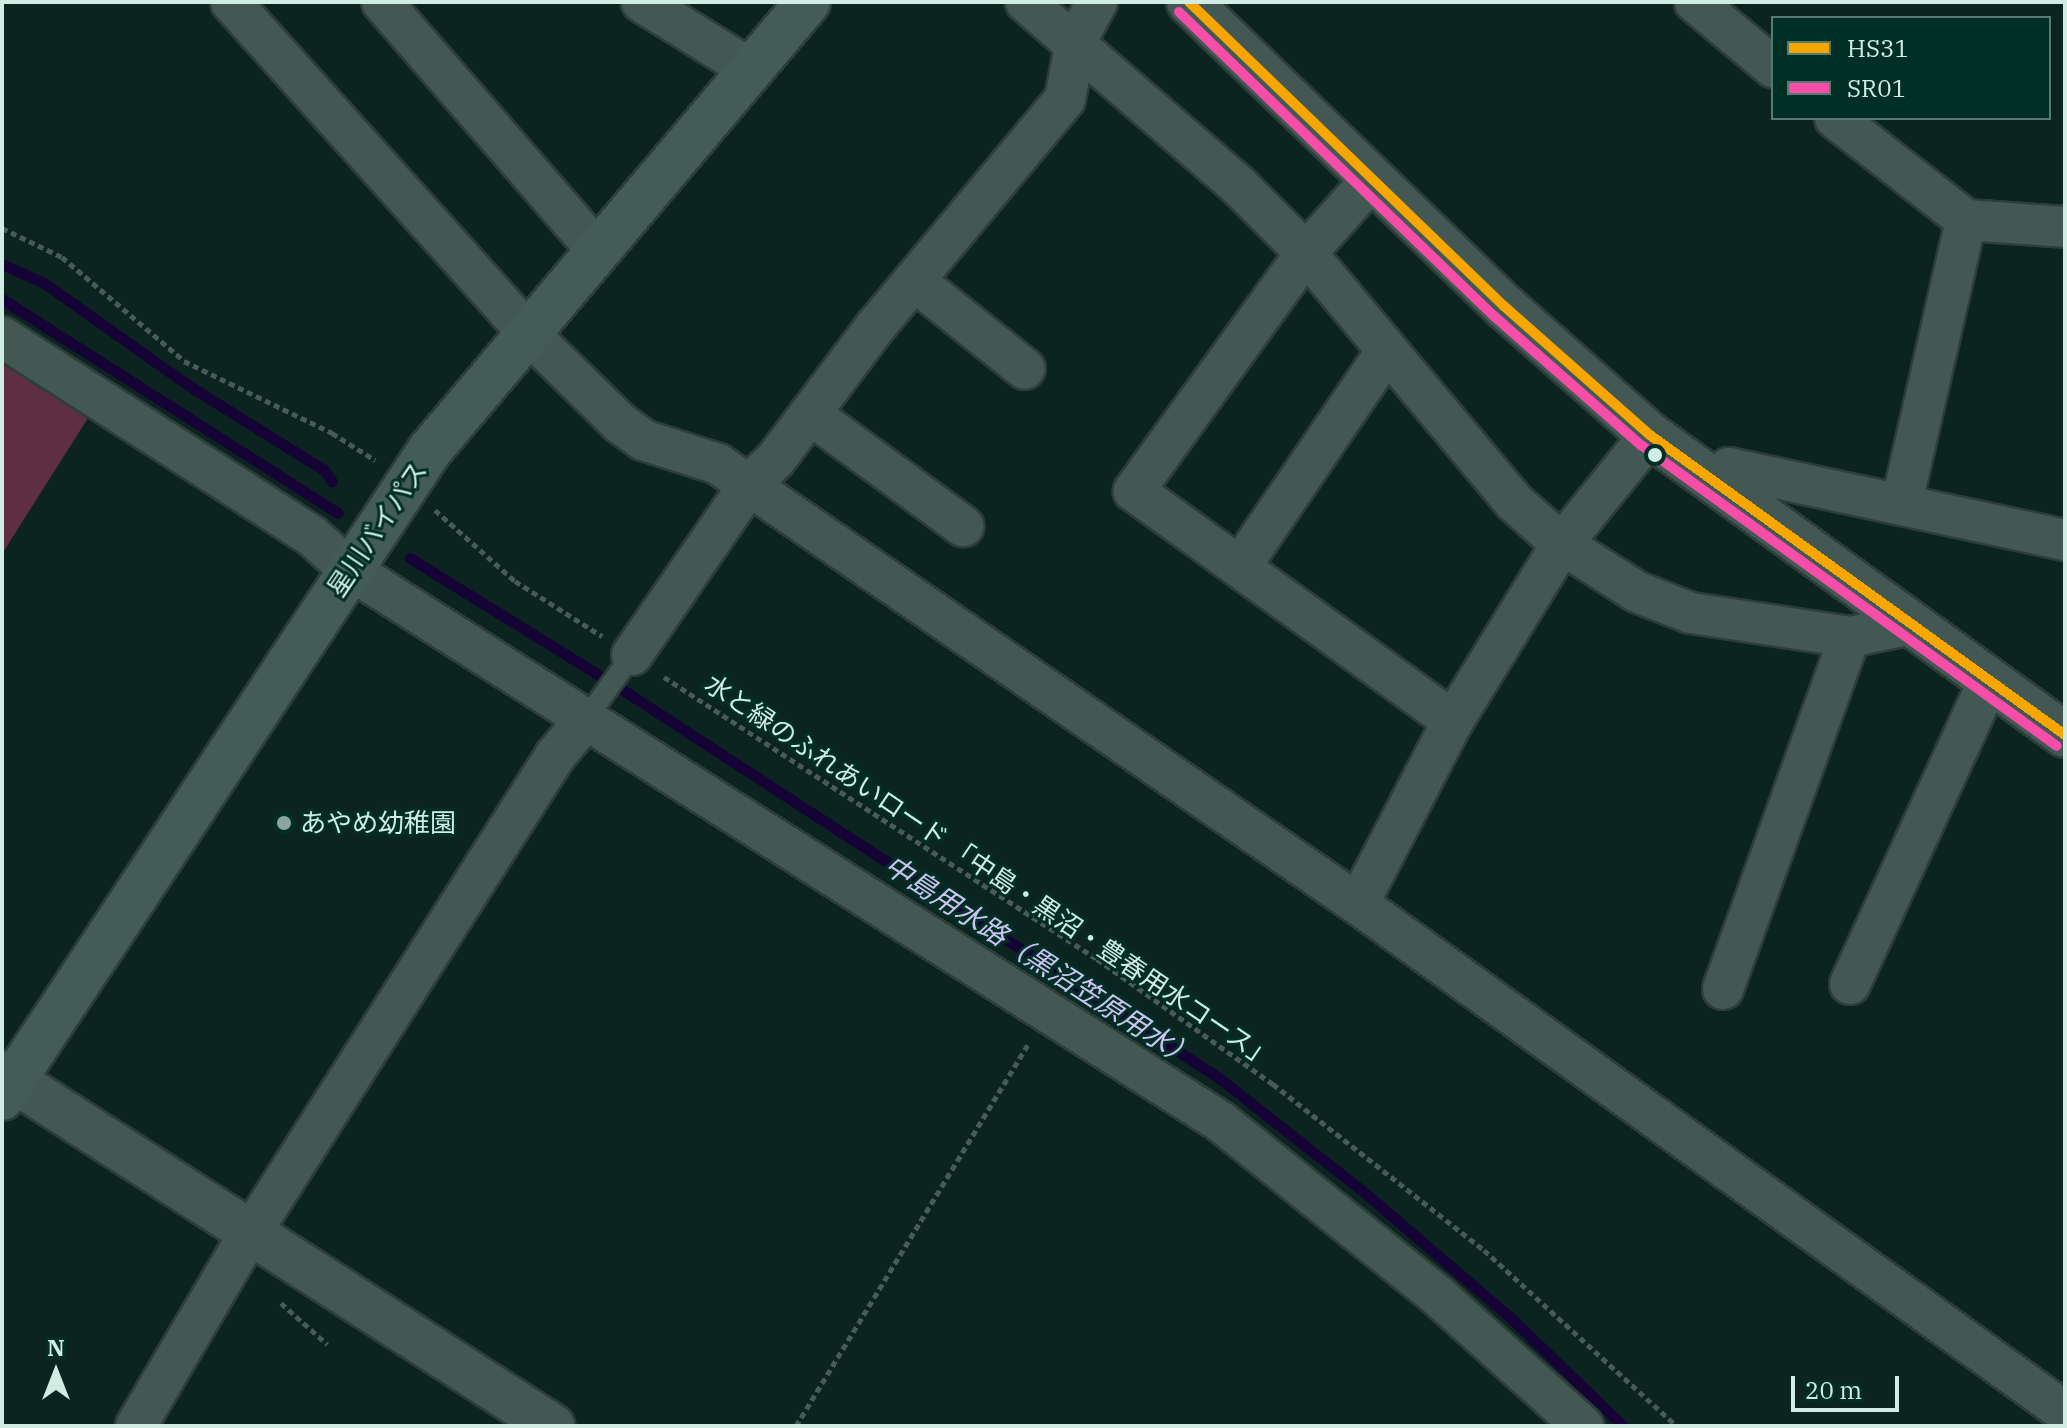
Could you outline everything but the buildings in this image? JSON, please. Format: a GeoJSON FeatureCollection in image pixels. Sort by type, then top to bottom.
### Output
{"type":"FeatureCollection","features":[{"type":"Feature","properties":{"kind":"main road","name":"星川バイパス"},"geometry":{"type":"LineString","coordinates":[[6,1084],[430,450],[526,331],[808,2]]}},
{"type":"Feature","properties":{"kind":"street"},"geometry":{"type":"LineString","coordinates":[[231,2],[526,331],[643,440],[718,464],[749,485],[1358,904],[2065,1412]]}},
{"type":"Feature","properties":{"kind":"street"},"geometry":{"type":"LineString","coordinates":[[382,2],[597,250]]}},
{"type":"Feature","properties":{"kind":"street"},"geometry":{"type":"LineString","coordinates":[[642,2],[750,69]]}},
{"type":"Feature","properties":{"kind":"street"},"geometry":{"type":"LineString","coordinates":[[1026,2],[1076,41],[1240,187],[1306,253],[1385,354],[1514,502],[1562,544],[1637,592],[1691,613],[1850,637],[1908,625]]}},
{"type":"Feature","properties":{"kind":"street"},"geometry":{"type":"LineString","coordinates":[[630,658],[749,485],[1065,99],[1076,41],[1097,2]]}},
{"type":"Feature","properties":{"kind":"street"},"geometry":{"type":"LineString","coordinates":[[1189,2],[1504,306],[1650,435],[1908,625],[2065,735]]}},
{"type":"Feature","properties":{"kind":"street"},"geometry":{"type":"LineString","coordinates":[[1710,6],[1771,65]]}},
{"type":"Feature","properties":{"kind":"street"},"geometry":{"type":"LineString","coordinates":[[1838,120],[1966,220],[2065,227]]}},
{"type":"Feature","properties":{"kind":"street"},"geometry":{"type":"LineString","coordinates":[[1372,179],[1306,253],[1134,491],[1453,721]]}},
{"type":"Feature","properties":{"kind":"street"},"geometry":{"type":"LineString","coordinates":[[1902,502],[1966,220]]}},
{"type":"Feature","properties":{"kind":"street"},"geometry":{"type":"LineString","coordinates":[[916,282],[1025,369]]}},
{"type":"Feature","properties":{"kind":"street"},"geometry":{"type":"LineString","coordinates":[[2,337],[312,536],[349,569],[593,711],[1047,1012],[1102,1042],[1286,1170],[1541,1383],[1583,1426]]}},
{"type":"Feature","properties":{"kind":"street"},"geometry":{"type":"LineString","coordinates":[[1240,567],[1385,354]]}},
{"type":"Feature","properties":{"kind":"street"},"geometry":{"type":"LineString","coordinates":[[810,414],[963,526]]}},
{"type":"Feature","properties":{"kind":"street"},"geometry":{"type":"LineString","coordinates":[[1358,904],[1453,721],[1562,544],[1650,435]]}},
{"type":"Feature","properties":{"kind":"street"},"geometry":{"type":"LineString","coordinates":[[1713,483],[1729,468],[1902,502],[2065,540]]}},
{"type":"Feature","properties":{"kind":"street"},"geometry":{"type":"LineString","coordinates":[[1723,989],[1850,637]]}},
{"type":"Feature","properties":{"kind":"street"},"geometry":{"type":"LineString","coordinates":[[1850,984],[1989,681]]}},
{"type":"Feature","properties":{"kind":"street"},"geometry":{"type":"LineString","coordinates":[[136,1426],[253,1231],[555,756],[593,711]]}},
{"type":"Feature","properties":{"kind":"street"},"geometry":{"type":"LineString","coordinates":[[6,1084],[253,1231],[552,1426]]}},
{"type":"Feature","properties":{"kind":"lane"},"geometry":{"type":"LineString","coordinates":[[593,711],[630,658]]}},
{"type":"Feature","properties":{"kind":"path"},"geometry":{"type":"LineString","coordinates":[[2,228],[62,257],[184,361],[332,433],[382,466]]}},
{"type":"Feature","properties":{"kind":"path","name":"水と緑のふれあいロード 「中島・黒沼・豊春用水コース」"},"geometry":{"type":"LineString","coordinates":[[426,503],[515,581],[1097,959],[1273,1084],[1484,1250],[1677,1426]]}},
{"type":"Feature","properties":{"kind":"path"},"geometry":{"type":"LineString","coordinates":[[796,1426],[1047,1012]]}},
{"type":"Feature","properties":{"kind":"shaded area"},"geometry":{"type":"Polygon","coordinates":[[[2,355],[87,408],[88,418],[2,554],[2,355]]]}},
{"type":"Feature","properties":{"kind":"waterway"},"geometry":{"type":"LineString","coordinates":[[2,264],[44,283],[188,385],[324,470],[332,482]]}},
{"type":"Feature","properties":{"kind":"waterway","name":"中島用水路（黒沼笠原用水）"},"geometry":{"type":"LineString","coordinates":[[2,299],[338,513]]}},
{"type":"Feature","properties":{"kind":"waterway","name":"中島用水路（黒沼笠原用水）"},"geometry":{"type":"LineString","coordinates":[[410,558],[626,692],[1219,1078],[1365,1193],[1513,1320],[1623,1426]]}},
{"type":"Feature","properties":{"kind":"transit line","name":"HS31"},"geometry":{"type":"LineString","coordinates":[[1189,2],[1504,306],[1650,435],[2065,735]]}},
{"type":"Feature","properties":{"kind":"transit line","name":"SR01"},"geometry":{"type":"LineString","coordinates":[[1179,12],[1494,316],[1641,445],[2057,746]]}},
{"type":"Feature","properties":{"kind":"place","name":"あやめ幼稚園"},"geometry":{"type":"Point","coordinates":[284,823]}}]}
